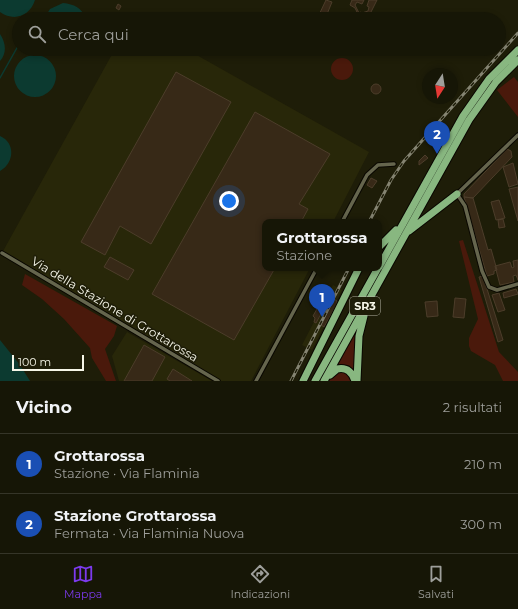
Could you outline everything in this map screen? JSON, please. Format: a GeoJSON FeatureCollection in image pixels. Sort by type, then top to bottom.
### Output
{"type":"FeatureCollection","features":[{"type":"Feature","properties":{"kind":"highway","name":"SR3"},"geometry":{"type":"LineString","coordinates":[[382,262],[463,116],[489,79],[518,49]]}},
{"type":"Feature","properties":{"kind":"highway","name":"SR3"},"geometry":{"type":"LineString","coordinates":[[325,381],[475,110],[496,82],[518,60]]}},
{"type":"Feature","properties":{"kind":"highway"},"geometry":{"type":"LineString","coordinates":[[407,232],[457,194]]}},
{"type":"Feature","properties":{"kind":"highway"},"geometry":{"type":"LineString","coordinates":[[382,244],[390,237],[408,214]]}},
{"type":"Feature","properties":{"kind":"highway"},"geometry":{"type":"LineString","coordinates":[[303,380],[358,271]]}},
{"type":"Feature","properties":{"kind":"highway"},"geometry":{"type":"LineString","coordinates":[[369,284],[373,271]]}},
{"type":"Feature","properties":{"kind":"highway","name":"SR3"},"geometry":{"type":"LineString","coordinates":[[315,381],[377,271]]}},
{"type":"Feature","properties":{"kind":"highway"},"geometry":{"type":"LineString","coordinates":[[356,381],[360,330],[374,291]]}},
{"type":"Feature","properties":{"kind":"highway"},"geometry":{"type":"LineString","coordinates":[[325,381],[335,370],[342,368],[351,373],[356,381]]}},
{"type":"Feature","properties":{"kind":"street"},"geometry":{"type":"LineString","coordinates":[[518,135],[457,194],[466,209],[482,271],[489,287],[497,290],[518,284]]}},
{"type":"Feature","properties":{"kind":"street"},"geometry":{"type":"LineString","coordinates":[[344,219],[367,175],[378,165],[394,164]]}},
{"type":"Feature","properties":{"kind":"street","name":"Via della Stazione di Grottarossa"},"geometry":{"type":"LineString","coordinates":[[2,253],[218,381]]}},
{"type":"Feature","properties":{"kind":"street"},"geometry":{"type":"LineString","coordinates":[[256,381],[315,271]]}},
{"type":"Feature","properties":{"kind":"shaded area"},"geometry":{"type":"Polygon","coordinates":[[[111,56],[198,56],[369,152],[335,219],[262,219],[262,271],[308,271],[251,381],[221,381],[2,253],[111,56]]]}},
{"type":"Feature","properties":{"kind":"shaded area"},"geometry":{"type":"Polygon","coordinates":[[[338,58],[346,58],[353,65],[353,73],[346,80],[338,80],[331,73],[331,65],[338,58]]]}},
{"type":"Feature","properties":{"kind":"shaded area"},"geometry":{"type":"Polygon","coordinates":[[[514,77],[518,82],[518,117],[497,90],[514,77]]]}},
{"type":"Feature","properties":{"kind":"shaded area"},"geometry":{"type":"Polygon","coordinates":[[[463,240],[499,352],[518,372],[518,381],[503,381],[495,365],[471,351],[469,346],[469,338],[478,319],[459,241],[463,240]]]}},
{"type":"Feature","properties":{"kind":"shaded area"},"geometry":{"type":"Polygon","coordinates":[[[25,274],[117,326],[114,336],[105,349],[116,381],[106,381],[92,358],[90,348],[64,319],[42,299],[22,285],[25,274]]]}},
{"type":"Feature","properties":{"kind":"shaded area"},"geometry":{"type":"Polygon","coordinates":[[[333,285],[342,290],[312,350],[302,345],[333,285]]]}},
{"type":"Feature","properties":{"kind":"shaded area"},"geometry":{"type":"Polygon","coordinates":[[[356,331],[356,373],[349,365],[336,366],[356,331]]]}},
{"type":"Feature","properties":{"kind":"shaded area"},"geometry":{"type":"Polygon","coordinates":[[[127,332],[212,381],[119,381],[112,356],[127,332]]]}},
{"type":"Feature","properties":{"kind":"shaded area"},"geometry":{"type":"Polygon","coordinates":[[[336,371],[348,373],[352,381],[329,381],[336,371]]]}},
{"type":"Feature","properties":{"kind":"water"},"geometry":{"type":"Polygon","coordinates":[[[0,0],[35,0],[33,6],[26,12],[12,12],[12,17],[0,12],[0,0]]]}},
{"type":"Feature","properties":{"kind":"water"},"geometry":{"type":"Polygon","coordinates":[[[63,3],[71,4],[80,9],[82,12],[48,12],[50,9],[63,3]]]}},
{"type":"Feature","properties":{"kind":"water"},"geometry":{"type":"Polygon","coordinates":[[[0,34],[4,41],[5,51],[0,61],[0,34]]]}},
{"type":"Feature","properties":{"kind":"water"},"geometry":{"type":"Polygon","coordinates":[[[27,56],[43,56],[47,58],[53,64],[56,72],[56,80],[53,88],[47,94],[39,97],[31,97],[23,94],[17,88],[14,80],[14,72],[17,64],[27,56]]]}},
{"type":"Feature","properties":{"kind":"water"},"geometry":{"type":"Polygon","coordinates":[[[0,136],[9,143],[11,153],[8,163],[0,171],[0,136]]]}},
{"type":"Feature","properties":{"kind":"water"},"geometry":{"type":"Polygon","coordinates":[[[0,340],[20,365],[30,381],[0,381],[0,340]]]}},
{"type":"Feature","properties":{"kind":"building"},"geometry":{"type":"Polygon","coordinates":[[[326,0],[332,2],[328,12],[320,12],[326,0]]]}},
{"type":"Feature","properties":{"kind":"building"},"geometry":{"type":"Polygon","coordinates":[[[352,0],[364,0],[362,4],[357,2],[355,5],[358,12],[350,5],[352,0]]]}},
{"type":"Feature","properties":{"kind":"building"},"geometry":{"type":"Polygon","coordinates":[[[369,0],[377,0],[371,12],[365,12],[368,11],[369,7],[367,6],[369,0]]]}},
{"type":"Feature","properties":{"kind":"building"},"geometry":{"type":"Polygon","coordinates":[[[118,4],[121,6],[119,10],[116,8],[118,4]]]}},
{"type":"Feature","properties":{"kind":"building"},"geometry":{"type":"Polygon","coordinates":[[[176,72],[231,102],[151,244],[120,226],[105,255],[81,242],[176,72]]]}},
{"type":"Feature","properties":{"kind":"building"},"geometry":{"type":"Polygon","coordinates":[[[374,84],[378,84],[380,85],[380,93],[374,94],[371,91],[371,87],[374,84]]]}},
{"type":"Feature","properties":{"kind":"building"},"geometry":{"type":"Polygon","coordinates":[[[255,112],[330,154],[299,204],[308,209],[303,219],[262,219],[262,271],[273,271],[234,340],[152,294],[255,112]]]}},
{"type":"Feature","properties":{"kind":"building"},"geometry":{"type":"Polygon","coordinates":[[[507,149],[511,151],[512,157],[473,198],[464,197],[464,194],[507,149]]]}},
{"type":"Feature","properties":{"kind":"building"},"geometry":{"type":"Polygon","coordinates":[[[425,155],[428,158],[419,165],[419,161],[425,155]]]}},
{"type":"Feature","properties":{"kind":"building"},"geometry":{"type":"Polygon","coordinates":[[[513,163],[518,184],[509,187],[503,167],[513,163]]]}},
{"type":"Feature","properties":{"kind":"building"},"geometry":{"type":"Polygon","coordinates":[[[371,178],[377,181],[372,188],[367,185],[371,178]]]}},
{"type":"Feature","properties":{"kind":"building"},"geometry":{"type":"Polygon","coordinates":[[[518,187],[518,221],[509,189],[518,187]]]}},
{"type":"Feature","properties":{"kind":"building"},"geometry":{"type":"Polygon","coordinates":[[[464,197],[473,198],[488,250],[491,249],[497,270],[494,271],[494,274],[487,276],[464,197]]]}},
{"type":"Feature","properties":{"kind":"building"},"geometry":{"type":"Polygon","coordinates":[[[499,200],[505,218],[496,220],[491,202],[499,200]]]}},
{"type":"Feature","properties":{"kind":"building"},"geometry":{"type":"Polygon","coordinates":[[[503,219],[505,227],[499,228],[498,220],[503,219]]]}},
{"type":"Feature","properties":{"kind":"building"},"geometry":{"type":"Polygon","coordinates":[[[110,257],[134,270],[128,280],[104,267],[110,257]]]}},
{"type":"Feature","properties":{"kind":"building"},"geometry":{"type":"Polygon","coordinates":[[[518,260],[518,280],[516,275],[513,276],[514,282],[500,285],[495,266],[510,262],[512,268],[514,267],[513,261],[518,260]]]}},
{"type":"Feature","properties":{"kind":"building"},"geometry":{"type":"Polygon","coordinates":[[[483,276],[503,340],[498,342],[479,277],[483,276]]]}},
{"type":"Feature","properties":{"kind":"building"},"geometry":{"type":"Polygon","coordinates":[[[516,289],[518,294],[504,298],[503,293],[516,289]]]}},
{"type":"Feature","properties":{"kind":"building"},"geometry":{"type":"Polygon","coordinates":[[[499,293],[505,310],[498,312],[492,295],[499,293]]]}},
{"type":"Feature","properties":{"kind":"building"},"geometry":{"type":"Polygon","coordinates":[[[326,295],[330,297],[316,323],[314,322],[315,318],[313,316],[318,307],[320,308],[326,295]]]}},
{"type":"Feature","properties":{"kind":"building"},"geometry":{"type":"Polygon","coordinates":[[[455,298],[466,299],[464,318],[453,317],[455,298]]]}},
{"type":"Feature","properties":{"kind":"building"},"geometry":{"type":"Polygon","coordinates":[[[334,299],[337,301],[337,304],[324,327],[321,325],[334,299]]]}},
{"type":"Feature","properties":{"kind":"building"},"geometry":{"type":"Polygon","coordinates":[[[437,301],[438,316],[427,317],[425,302],[437,301]]]}},
{"type":"Feature","properties":{"kind":"building"},"geometry":{"type":"Polygon","coordinates":[[[144,345],[165,357],[152,381],[124,381],[144,345]]]}},
{"type":"Feature","properties":{"kind":"building"},"geometry":{"type":"Polygon","coordinates":[[[173,369],[192,381],[170,381],[167,379],[173,369]]]}},
{"type":"Feature","properties":{"kind":"waterway"},"geometry":{"type":"LineString","coordinates":[[0,78],[12,56]]}},
{"type":"Feature","properties":{"kind":"railway"},"geometry":{"type":"LineString","coordinates":[[506,46],[518,33]]}},
{"type":"Feature","properties":{"kind":"railway"},"geometry":{"type":"LineString","coordinates":[[371,219],[391,180],[404,161],[498,56]]}},
{"type":"Feature","properties":{"kind":"railway"},"geometry":{"type":"LineString","coordinates":[[291,381],[347,271]]}},
{"type":"Feature","properties":{"kind":"place","name":"Stazione Grottarossa"},"geometry":{"type":"Point","coordinates":[437,154]}},
{"type":"Feature","properties":{"kind":"place","name":"Grottarossa"},"geometry":{"type":"Point","coordinates":[322,317]}}]}
